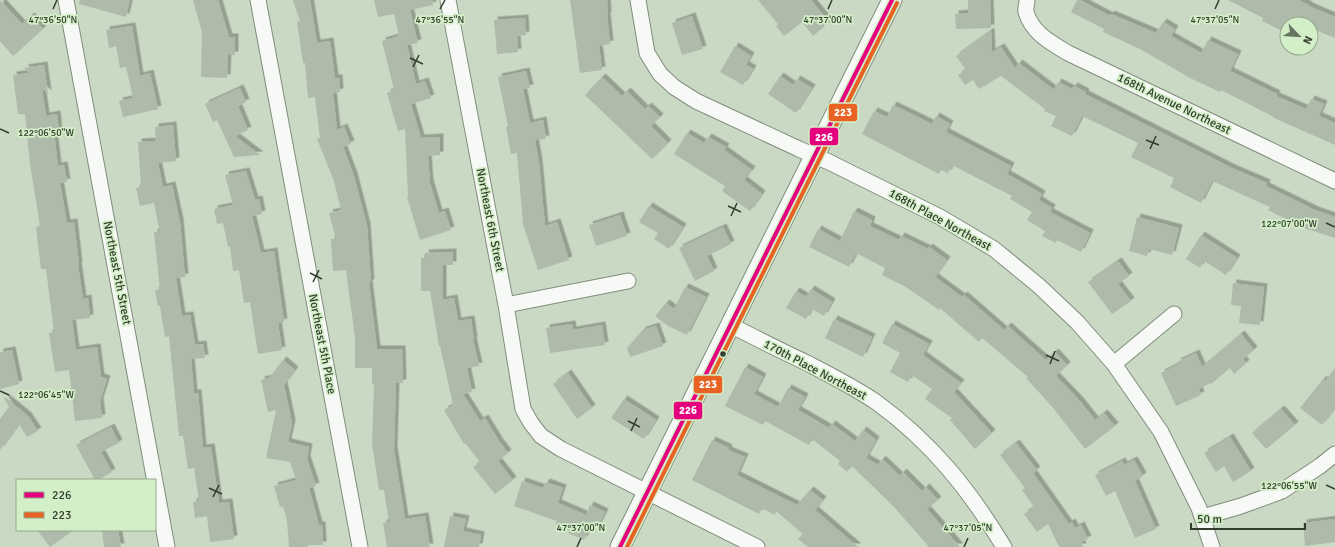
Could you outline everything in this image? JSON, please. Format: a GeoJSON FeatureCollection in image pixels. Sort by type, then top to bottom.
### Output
{"type":"FeatureCollection","features":[{"type":"Feature","properties":{"kind":"street","name":"Northeast 5th Street"},"geometry":{"type":"LineString","coordinates":[[66,0],[154,479]]}},
{"type":"Feature","properties":{"kind":"street","name":"Northeast 5th Place"},"geometry":{"type":"LineString","coordinates":[[258,0],[360,547]]}},
{"type":"Feature","properties":{"kind":"street","name":"Northeast 6th Street"},"geometry":{"type":"LineString","coordinates":[[448,0],[506,305],[523,409],[541,436],[561,449],[647,492]]}},
{"type":"Feature","properties":{"kind":"street","name":"168th Place Northeast"},"geometry":{"type":"LineString","coordinates":[[638,0],[647,53],[660,74],[674,87],[696,101],[940,216],[994,249],[1038,286],[1077,322],[1114,364],[1161,432],[1204,517],[1212,547]]}},
{"type":"Feature","properties":{"kind":"street"},"geometry":{"type":"LineString","coordinates":[[620,547],[892,0]]}},
{"type":"Feature","properties":{"kind":"street","name":"168th Avenue Northeast"},"geometry":{"type":"LineString","coordinates":[[1026,6],[1032,26],[1046,40],[1068,53],[1335,181]]}},
{"type":"Feature","properties":{"kind":"street"},"geometry":{"type":"LineString","coordinates":[[506,305],[628,281]]}},
{"type":"Feature","properties":{"kind":"street"},"geometry":{"type":"LineString","coordinates":[[1114,364],[1174,314]]}},
{"type":"Feature","properties":{"kind":"street","name":"170th Place Northeast"},"geometry":{"type":"LineString","coordinates":[[730,325],[841,381],[875,402],[904,424],[938,456],[963,485],[983,512],[1004,547]]}},
{"type":"Feature","properties":{"kind":"street"},"geometry":{"type":"LineString","coordinates":[[1204,517],[1241,506],[1282,491],[1320,466],[1335,454]]}},
{"type":"Feature","properties":{"kind":"street","name":"Northeast 5th Street"},"geometry":{"type":"LineString","coordinates":[[156,487],[167,547]]}},
{"type":"Feature","properties":{"kind":"street"},"geometry":{"type":"LineString","coordinates":[[647,492],[757,547]]}},
{"type":"Feature","properties":{"kind":"building"},"geometry":{"type":"Polygon","coordinates":[[[0,0],[22,24],[31,16],[43,29],[13,56],[0,41],[0,0]]]}},
{"type":"Feature","properties":{"kind":"building"},"geometry":{"type":"Polygon","coordinates":[[[80,0],[130,0],[126,17],[79,4],[80,0]]]}},
{"type":"Feature","properties":{"kind":"building"},"geometry":{"type":"Polygon","coordinates":[[[193,0],[218,0],[229,37],[235,37],[235,55],[228,55],[227,78],[201,77],[202,32],[193,0]]]}},
{"type":"Feature","properties":{"kind":"building"},"geometry":{"type":"Polygon","coordinates":[[[293,0],[310,0],[317,43],[330,41],[335,78],[339,78],[340,92],[333,93],[337,130],[344,127],[351,144],[343,147],[354,176],[367,226],[371,283],[369,283],[377,349],[402,349],[403,383],[396,383],[394,450],[405,519],[425,516],[430,547],[387,547],[383,523],[389,522],[384,490],[379,490],[372,444],[374,384],[372,384],[372,368],[355,368],[355,338],[346,270],[333,271],[331,239],[336,239],[329,213],[341,210],[334,181],[317,139],[320,138],[315,97],[308,98],[305,63],[303,63],[297,22],[300,21],[293,0]]]}},
{"type":"Feature","properties":{"kind":"building"},"geometry":{"type":"Polygon","coordinates":[[[374,0],[432,0],[433,5],[410,10],[418,43],[407,45],[416,84],[425,81],[431,98],[411,104],[421,138],[440,137],[440,155],[428,156],[430,183],[439,213],[445,211],[451,230],[420,240],[407,197],[405,129],[398,131],[387,93],[394,90],[382,41],[399,36],[394,14],[378,17],[374,0]]]}},
{"type":"Feature","properties":{"kind":"building"},"geometry":{"type":"Polygon","coordinates":[[[570,0],[607,0],[610,44],[599,46],[602,70],[580,73],[570,0]]]}},
{"type":"Feature","properties":{"kind":"building"},"geometry":{"type":"Polygon","coordinates":[[[758,0],[811,0],[829,22],[813,36],[802,22],[784,36],[776,26],[778,24],[758,0]]]}},
{"type":"Feature","properties":{"kind":"building"},"geometry":{"type":"Polygon","coordinates":[[[968,0],[990,0],[991,28],[956,29],[955,14],[968,13],[968,0]]]}},
{"type":"Feature","properties":{"kind":"building"},"geometry":{"type":"Polygon","coordinates":[[[1077,0],[1080,0],[1110,16],[1111,14],[1156,33],[1163,22],[1175,29],[1171,36],[1201,53],[1208,40],[1238,54],[1230,71],[1277,94],[1276,96],[1306,109],[1311,99],[1324,104],[1319,116],[1335,123],[1335,145],[1274,118],[1221,90],[1220,92],[1190,78],[1140,49],[1103,32],[1104,29],[1071,12],[1077,0]]]}},
{"type":"Feature","properties":{"kind":"building"},"geometry":{"type":"Polygon","coordinates":[[[1228,0],[1298,0],[1335,17],[1335,38],[1319,31],[1319,16],[1279,16],[1279,29],[1262,21],[1263,18],[1228,0]]]}},
{"type":"Feature","properties":{"kind":"building"},"geometry":{"type":"Polygon","coordinates":[[[692,16],[703,49],[682,55],[672,23],[692,16]]]}},
{"type":"Feature","properties":{"kind":"building"},"geometry":{"type":"Polygon","coordinates":[[[525,18],[526,35],[517,36],[518,52],[497,54],[494,20],[525,18]]]}},
{"type":"Feature","properties":{"kind":"building"},"geometry":{"type":"Polygon","coordinates":[[[132,26],[140,76],[150,73],[158,109],[123,117],[119,101],[133,98],[126,67],[120,68],[116,46],[109,48],[106,30],[132,26]]]}},
{"type":"Feature","properties":{"kind":"building"},"geometry":{"type":"Polygon","coordinates":[[[991,31],[992,52],[1001,47],[1015,68],[1019,63],[1054,90],[1058,82],[1072,89],[1074,86],[1086,92],[1085,94],[1232,168],[1267,183],[1266,186],[1315,210],[1335,217],[1335,238],[1304,228],[1268,210],[1270,207],[1212,181],[1201,203],[1170,187],[1174,178],[1131,157],[1138,143],[1082,116],[1072,136],[1051,126],[1056,116],[1044,111],[1045,109],[1001,76],[979,89],[973,80],[965,85],[958,75],[966,70],[956,56],[991,31]]]}},
{"type":"Feature","properties":{"kind":"building"},"geometry":{"type":"Polygon","coordinates":[[[735,46],[751,56],[746,65],[753,69],[743,85],[720,72],[735,46]]]}},
{"type":"Feature","properties":{"kind":"building"},"geometry":{"type":"Polygon","coordinates":[[[44,65],[48,94],[42,88],[46,116],[57,114],[59,132],[54,133],[58,166],[64,165],[67,182],[60,183],[67,223],[74,222],[83,299],[88,298],[90,318],[72,320],[76,350],[97,347],[101,377],[107,379],[100,401],[102,418],[75,421],[69,370],[55,372],[49,333],[54,332],[46,269],[41,269],[36,227],[40,226],[30,164],[25,114],[18,114],[13,75],[29,73],[24,68],[44,65]]]}},
{"type":"Feature","properties":{"kind":"building"},"geometry":{"type":"Polygon","coordinates":[[[526,71],[530,88],[523,89],[530,123],[543,120],[546,139],[535,140],[539,163],[545,226],[557,222],[569,260],[538,270],[523,224],[517,153],[511,154],[506,127],[508,126],[498,77],[526,71]]]}},
{"type":"Feature","properties":{"kind":"building"},"geometry":{"type":"Polygon","coordinates":[[[780,76],[793,85],[797,79],[812,88],[796,113],[768,94],[780,76]]]}},
{"type":"Feature","properties":{"kind":"building"},"geometry":{"type":"Polygon","coordinates":[[[602,77],[622,96],[627,91],[645,109],[648,106],[660,117],[651,126],[668,143],[652,159],[585,95],[602,77]]]}},
{"type":"Feature","properties":{"kind":"building"},"geometry":{"type":"Polygon","coordinates":[[[240,88],[246,102],[238,106],[248,130],[235,136],[260,155],[234,157],[217,120],[213,122],[205,104],[240,88]]]}},
{"type":"Feature","properties":{"kind":"building"},"geometry":{"type":"Polygon","coordinates":[[[893,105],[932,124],[936,116],[950,124],[946,132],[1011,166],[1007,174],[1042,194],[1039,200],[1052,208],[1050,212],[1090,233],[1081,252],[1057,240],[1056,243],[1042,236],[1045,231],[1027,220],[1032,212],[1010,199],[1012,196],[952,165],[948,173],[941,170],[939,174],[862,134],[874,111],[887,117],[893,105]]]}},
{"type":"Feature","properties":{"kind":"building"},"geometry":{"type":"Polygon","coordinates":[[[173,125],[176,161],[158,163],[163,187],[172,185],[180,222],[185,277],[176,278],[182,316],[190,315],[195,345],[203,344],[205,358],[191,359],[194,393],[198,393],[203,448],[211,447],[219,503],[229,502],[234,539],[210,542],[207,516],[195,518],[193,502],[199,501],[194,468],[188,469],[183,436],[179,436],[169,336],[165,337],[160,306],[158,306],[155,290],[160,290],[154,232],[160,232],[154,203],[140,206],[136,188],[141,187],[138,142],[156,141],[155,127],[173,125]]]}},
{"type":"Feature","properties":{"kind":"building"},"geometry":{"type":"Polygon","coordinates":[[[687,133],[704,143],[708,137],[726,147],[724,150],[752,170],[744,180],[762,194],[750,211],[722,191],[725,186],[674,154],[687,133]]]}},
{"type":"Feature","properties":{"kind":"building"},"geometry":{"type":"Polygon","coordinates":[[[246,171],[255,200],[259,199],[262,214],[252,216],[261,253],[274,251],[284,322],[278,323],[282,350],[258,354],[250,302],[244,303],[239,270],[233,271],[230,246],[228,247],[223,223],[217,224],[214,209],[233,205],[225,175],[246,171]]]}},
{"type":"Feature","properties":{"kind":"building"},"geometry":{"type":"Polygon","coordinates":[[[649,206],[683,227],[669,249],[654,239],[658,233],[639,222],[649,206]]]}},
{"type":"Feature","properties":{"kind":"building"},"geometry":{"type":"Polygon","coordinates":[[[854,211],[872,220],[870,226],[899,240],[901,236],[928,249],[929,247],[947,260],[935,277],[962,297],[964,295],[1004,330],[1008,326],[1046,360],[1055,352],[1067,365],[1056,376],[1080,401],[1095,420],[1104,413],[1115,426],[1085,449],[1054,409],[1026,378],[1028,377],[982,338],[979,342],[940,308],[939,310],[906,287],[882,275],[885,268],[856,253],[849,267],[809,247],[818,229],[840,241],[854,211]]]}},
{"type":"Feature","properties":{"kind":"building"},"geometry":{"type":"Polygon","coordinates":[[[620,215],[627,236],[596,246],[589,225],[620,215]]]}},
{"type":"Feature","properties":{"kind":"building"},"geometry":{"type":"Polygon","coordinates":[[[1137,217],[1179,228],[1172,255],[1149,249],[1147,256],[1129,251],[1137,217]]]}},
{"type":"Feature","properties":{"kind":"building"},"geometry":{"type":"Polygon","coordinates":[[[723,227],[731,244],[707,256],[714,271],[695,281],[679,248],[723,227]]]}},
{"type":"Feature","properties":{"kind":"building"},"geometry":{"type":"Polygon","coordinates":[[[1201,235],[1237,258],[1226,275],[1204,261],[1200,268],[1186,259],[1201,235]]]}},
{"type":"Feature","properties":{"kind":"building"},"geometry":{"type":"Polygon","coordinates":[[[453,252],[453,265],[443,265],[443,300],[454,298],[458,321],[471,319],[473,340],[479,366],[467,368],[472,392],[463,394],[480,421],[485,418],[508,453],[498,461],[513,480],[495,494],[473,467],[480,462],[465,443],[464,444],[444,410],[453,405],[439,346],[430,291],[421,291],[421,258],[426,258],[425,253],[453,252]]]}},
{"type":"Feature","properties":{"kind":"building"},"geometry":{"type":"Polygon","coordinates":[[[1118,261],[1129,276],[1118,284],[1131,301],[1112,314],[1088,282],[1118,261]]]}},
{"type":"Feature","properties":{"kind":"building"},"geometry":{"type":"Polygon","coordinates":[[[1233,283],[1264,287],[1260,325],[1239,323],[1241,306],[1231,305],[1233,283]]]}},
{"type":"Feature","properties":{"kind":"building"},"geometry":{"type":"Polygon","coordinates":[[[685,287],[706,297],[687,335],[668,326],[655,316],[666,303],[674,309],[685,287]]]}},
{"type":"Feature","properties":{"kind":"building"},"geometry":{"type":"Polygon","coordinates":[[[811,289],[832,302],[824,316],[812,309],[806,319],[786,308],[796,291],[806,297],[811,289]]]}},
{"type":"Feature","properties":{"kind":"building"},"geometry":{"type":"Polygon","coordinates":[[[834,319],[872,337],[863,357],[825,338],[834,319]]]}},
{"type":"Feature","properties":{"kind":"building"},"geometry":{"type":"Polygon","coordinates":[[[572,324],[573,330],[602,325],[605,345],[550,353],[546,328],[572,324]]]}},
{"type":"Feature","properties":{"kind":"building"},"geometry":{"type":"Polygon","coordinates":[[[892,324],[929,344],[923,355],[961,383],[954,392],[992,433],[975,449],[950,420],[952,418],[925,399],[932,389],[912,375],[908,382],[890,372],[900,353],[882,343],[892,324]]]}},
{"type":"Feature","properties":{"kind":"building"},"geometry":{"type":"Polygon","coordinates":[[[656,326],[663,346],[630,357],[627,348],[643,330],[656,326]]]}},
{"type":"Feature","properties":{"kind":"building"},"geometry":{"type":"Polygon","coordinates":[[[1241,334],[1254,350],[1243,359],[1246,363],[1234,374],[1230,368],[1211,384],[1210,383],[1199,389],[1201,395],[1176,406],[1161,373],[1179,364],[1177,362],[1196,353],[1202,367],[1241,334]]]}},
{"type":"Feature","properties":{"kind":"building"},"geometry":{"type":"Polygon","coordinates":[[[12,350],[19,384],[0,389],[0,352],[12,350]]]}},
{"type":"Feature","properties":{"kind":"building"},"geometry":{"type":"Polygon","coordinates":[[[283,360],[295,370],[284,385],[292,423],[288,442],[309,447],[307,459],[316,486],[309,488],[319,525],[322,525],[323,545],[289,547],[287,521],[283,506],[280,507],[274,486],[296,480],[290,462],[266,458],[276,410],[268,412],[261,380],[269,378],[283,360]]]}},
{"type":"Feature","properties":{"kind":"building"},"geometry":{"type":"Polygon","coordinates":[[[745,367],[763,377],[754,394],[778,407],[788,388],[805,397],[798,410],[829,428],[832,424],[855,441],[863,430],[876,440],[866,458],[878,465],[882,459],[900,476],[903,472],[922,491],[926,487],[938,500],[927,509],[960,547],[929,547],[895,508],[852,466],[847,472],[838,464],[840,461],[812,439],[809,445],[765,421],[763,425],[725,406],[745,367]]]}},
{"type":"Feature","properties":{"kind":"building"},"geometry":{"type":"Polygon","coordinates":[[[1335,368],[1335,408],[1322,425],[1300,408],[1323,379],[1325,381],[1335,368]]]}},
{"type":"Feature","properties":{"kind":"building"},"geometry":{"type":"Polygon","coordinates":[[[568,373],[592,408],[577,419],[553,384],[568,373]]]}},
{"type":"Feature","properties":{"kind":"building"},"geometry":{"type":"Polygon","coordinates":[[[5,397],[28,416],[38,431],[27,437],[19,424],[0,450],[0,419],[9,407],[4,398],[5,397]]]}},
{"type":"Feature","properties":{"kind":"building"},"geometry":{"type":"Polygon","coordinates":[[[624,399],[656,420],[644,439],[611,418],[624,399]]]}},
{"type":"Feature","properties":{"kind":"building"},"geometry":{"type":"Polygon","coordinates":[[[1281,409],[1295,425],[1266,449],[1252,433],[1281,409]]]}},
{"type":"Feature","properties":{"kind":"building"},"geometry":{"type":"Polygon","coordinates":[[[111,427],[119,443],[101,452],[112,472],[100,479],[94,479],[76,445],[111,427]]]}},
{"type":"Feature","properties":{"kind":"building"},"geometry":{"type":"Polygon","coordinates":[[[1230,437],[1251,471],[1233,482],[1224,466],[1216,472],[1204,453],[1230,437]]]}},
{"type":"Feature","properties":{"kind":"building"},"geometry":{"type":"Polygon","coordinates":[[[712,440],[729,448],[728,450],[745,457],[737,475],[797,505],[810,490],[823,500],[815,510],[858,547],[808,547],[798,539],[803,534],[776,511],[775,515],[762,508],[759,514],[692,480],[712,440]]]}},
{"type":"Feature","properties":{"kind":"building"},"geometry":{"type":"Polygon","coordinates":[[[1016,443],[1037,470],[1033,473],[1069,524],[1072,522],[1075,528],[1081,525],[1088,539],[1081,542],[1083,547],[1059,547],[1048,524],[1037,532],[1024,514],[1034,507],[1022,490],[1025,488],[1000,455],[1016,443]]]}},
{"type":"Feature","properties":{"kind":"building"},"geometry":{"type":"Polygon","coordinates":[[[1134,460],[1143,476],[1135,481],[1156,529],[1135,538],[1115,491],[1106,496],[1095,475],[1122,461],[1124,465],[1134,460]]]}},
{"type":"Feature","properties":{"kind":"building"},"geometry":{"type":"Polygon","coordinates":[[[522,481],[543,488],[546,482],[563,488],[558,503],[586,515],[590,505],[605,512],[598,526],[592,523],[584,540],[568,533],[570,531],[555,524],[557,521],[514,506],[522,481]]]}},
{"type":"Feature","properties":{"kind":"building"},"geometry":{"type":"Polygon","coordinates":[[[450,516],[466,519],[463,531],[481,535],[479,547],[444,547],[450,516]]]}},
{"type":"Feature","properties":{"kind":"building"},"geometry":{"type":"Polygon","coordinates":[[[1335,519],[1335,542],[1305,546],[1303,523],[1335,519]]]}},
{"type":"Feature","properties":{"kind":"building"},"geometry":{"type":"Polygon","coordinates":[[[38,531],[73,531],[50,547],[38,531]]]}},
{"type":"Feature","properties":{"kind":"building"},"geometry":{"type":"Polygon","coordinates":[[[102,531],[118,531],[121,547],[104,547],[102,531]]]}},
{"type":"Feature","properties":{"kind":"transit line","name":"226"},"geometry":{"type":"LineString","coordinates":[[620,547],[892,0]]}},
{"type":"Feature","properties":{"kind":"transit line","name":"223"},"geometry":{"type":"LineString","coordinates":[[627,547],[897,3]]}}]}
